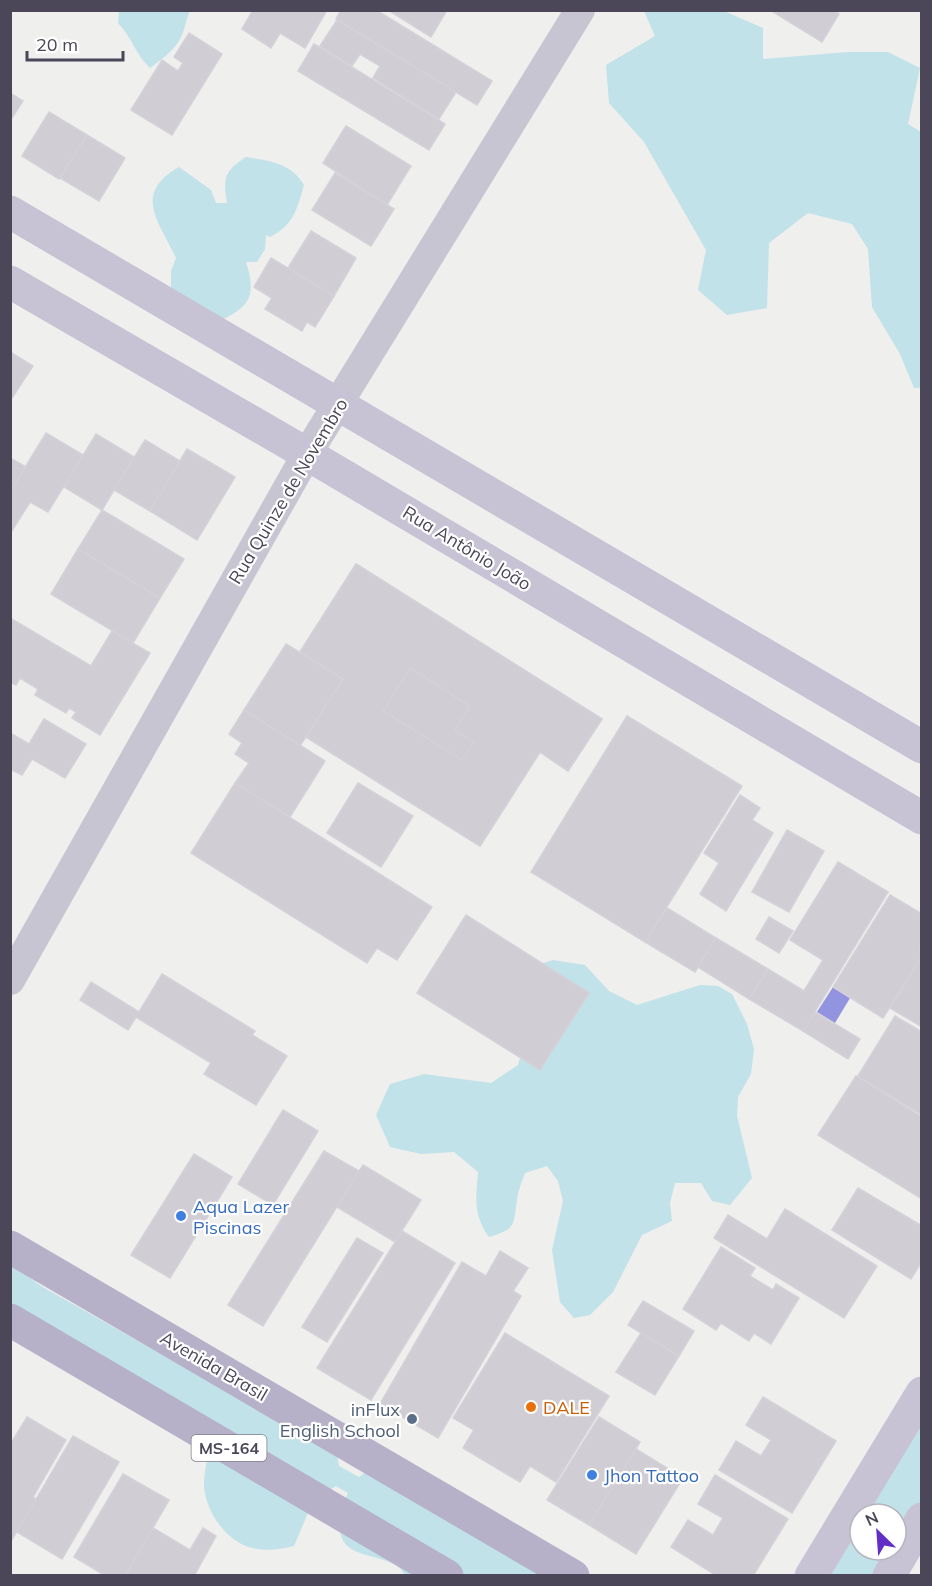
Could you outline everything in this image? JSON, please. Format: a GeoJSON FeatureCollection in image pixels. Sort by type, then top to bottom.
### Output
{"type":"FeatureCollection","features":[{"type":"Feature","properties":{"kind":"main road"},"geometry":{"type":"LineString","coordinates":[[10,212],[921,747]]}},
{"type":"Feature","properties":{"kind":"main road","name":"Rua Antônio João"},"geometry":{"type":"LineString","coordinates":[[10,282],[307,454],[921,818]]}},
{"type":"Feature","properties":{"kind":"main road","name":"Avenida Brasil"},"geometry":{"type":"LineString","coordinates":[[10,1247],[573,1575]]}},
{"type":"Feature","properties":{"kind":"main road","name":"MS-164"},"geometry":{"type":"LineString","coordinates":[[10,1320],[447,1575]]}},
{"type":"Feature","properties":{"kind":"main road"},"geometry":{"type":"LineString","coordinates":[[812,1575],[921,1393]]}},
{"type":"Feature","properties":{"kind":"main road"},"geometry":{"type":"LineString","coordinates":[[889,1575],[921,1519]]}},
{"type":"Feature","properties":{"kind":"street","name":"Rua Quinze de Novembro"},"geometry":{"type":"LineString","coordinates":[[10,980],[307,454],[340,404],[580,10]]}},
{"type":"Feature","properties":{"kind":"shaded area"},"geometry":{"type":"Polygon","coordinates":[[[119,10],[190,11],[178,42],[150,68],[118,23],[119,10]]]}},
{"type":"Feature","properties":{"kind":"shaded area"},"geometry":{"type":"Polygon","coordinates":[[[644,11],[724,11],[763,28],[763,59],[848,52],[888,52],[920,68],[908,124],[921,132],[921,388],[914,388],[900,354],[872,307],[868,249],[852,224],[808,213],[769,243],[767,308],[727,315],[698,290],[706,250],[644,142],[609,103],[606,65],[655,36],[644,11]]]}},
{"type":"Feature","properties":{"kind":"shaded area"},"geometry":{"type":"Polygon","coordinates":[[[246,157],[279,164],[293,172],[304,185],[289,222],[270,237],[266,235],[265,249],[257,262],[246,262],[251,286],[246,302],[241,308],[213,324],[171,299],[171,271],[176,258],[157,220],[153,198],[156,187],[179,167],[211,190],[216,203],[227,203],[225,182],[229,171],[246,157]]]}},
{"type":"Feature","properties":{"kind":"shaded area"},"geometry":{"type":"Polygon","coordinates":[[[553,960],[585,965],[609,991],[637,1005],[700,985],[718,986],[732,994],[747,1024],[754,1049],[751,1074],[738,1097],[737,1116],[752,1178],[730,1205],[712,1201],[701,1183],[675,1183],[670,1203],[672,1221],[642,1235],[613,1292],[590,1315],[574,1318],[560,1302],[552,1250],[563,1201],[558,1181],[547,1166],[525,1173],[518,1193],[512,1225],[505,1231],[489,1237],[478,1214],[476,1199],[478,1172],[454,1152],[421,1154],[390,1147],[376,1115],[390,1084],[424,1074],[491,1083],[518,1065],[527,1033],[521,970],[553,960]]]}},
{"type":"Feature","properties":{"kind":"shaded area"},"geometry":{"type":"Polygon","coordinates":[[[10,1263],[41,1286],[337,1454],[339,1466],[359,1477],[367,1471],[577,1575],[405,1575],[397,1566],[348,1546],[341,1535],[340,1518],[348,1493],[336,1486],[313,1501],[294,1546],[262,1550],[246,1546],[220,1526],[209,1506],[205,1495],[204,1480],[209,1448],[11,1336],[10,1263]]]}},
{"type":"Feature","properties":{"kind":"shaded area"},"geometry":{"type":"Polygon","coordinates":[[[921,1418],[921,1509],[908,1534],[908,1502],[869,1502],[889,1480],[898,1447],[921,1418]]]}},
{"type":"Feature","properties":{"kind":"shaded area"},"geometry":{"type":"Polygon","coordinates":[[[848,1527],[848,1562],[894,1562],[887,1575],[797,1576],[848,1527]]]}},
{"type":"Feature","properties":{"kind":"water"},"geometry":{"type":"Polygon","coordinates":[[[833,987],[850,998],[835,1023],[817,1012],[833,987]]]}},
{"type":"Feature","properties":{"kind":"building"},"geometry":{"type":"Polygon","coordinates":[[[253,10],[327,10],[305,48],[280,33],[271,48],[242,29],[253,10]]]}},
{"type":"Feature","properties":{"kind":"building"},"geometry":{"type":"Polygon","coordinates":[[[341,10],[376,10],[492,81],[477,105],[336,19],[341,10]]]}},
{"type":"Feature","properties":{"kind":"building"},"geometry":{"type":"Polygon","coordinates":[[[388,10],[447,10],[431,37],[388,10]]]}},
{"type":"Feature","properties":{"kind":"building"},"geometry":{"type":"Polygon","coordinates":[[[770,10],[833,10],[839,14],[822,42],[770,10]]]}},
{"type":"Feature","properties":{"kind":"building"},"geometry":{"type":"Polygon","coordinates":[[[337,20],[456,92],[439,119],[373,78],[380,66],[360,54],[352,66],[320,46],[337,20]]]}},
{"type":"Feature","properties":{"kind":"building"},"geometry":{"type":"Polygon","coordinates":[[[189,33],[222,54],[172,135],[131,110],[162,60],[178,71],[183,63],[174,57],[189,33]]]}},
{"type":"Feature","properties":{"kind":"building"},"geometry":{"type":"Polygon","coordinates":[[[314,44],[445,124],[429,150],[298,71],[314,44]]]}},
{"type":"Feature","properties":{"kind":"building"},"geometry":{"type":"Polygon","coordinates":[[[10,93],[23,101],[10,121],[10,93]]]}},
{"type":"Feature","properties":{"kind":"building"},"geometry":{"type":"Polygon","coordinates":[[[49,112],[87,135],[59,179],[22,156],[49,112]]]}},
{"type":"Feature","properties":{"kind":"building"},"geometry":{"type":"Polygon","coordinates":[[[346,126],[411,166],[387,205],[323,163],[346,126]]]}},
{"type":"Feature","properties":{"kind":"building"},"geometry":{"type":"Polygon","coordinates":[[[87,135],[125,158],[99,201],[60,178],[87,135]]]}},
{"type":"Feature","properties":{"kind":"building"},"geometry":{"type":"Polygon","coordinates":[[[335,173],[394,209],[371,246],[312,210],[335,173]]]}},
{"type":"Feature","properties":{"kind":"building"},"geometry":{"type":"Polygon","coordinates":[[[311,231],[356,258],[334,296],[288,268],[311,231]]]}},
{"type":"Feature","properties":{"kind":"building"},"geometry":{"type":"Polygon","coordinates":[[[271,258],[334,296],[315,327],[307,322],[302,331],[265,309],[272,298],[254,287],[271,258]]]}},
{"type":"Feature","properties":{"kind":"building"},"geometry":{"type":"Polygon","coordinates":[[[10,352],[33,366],[10,401],[10,352]]]}},
{"type":"Feature","properties":{"kind":"building"},"geometry":{"type":"Polygon","coordinates":[[[46,433],[83,455],[48,512],[30,502],[10,534],[10,492],[46,433]]]}},
{"type":"Feature","properties":{"kind":"building"},"geometry":{"type":"Polygon","coordinates":[[[96,434],[134,457],[102,510],[64,487],[96,434]]]}},
{"type":"Feature","properties":{"kind":"building"},"geometry":{"type":"Polygon","coordinates":[[[145,440],[180,461],[150,511],[114,490],[145,440]]]}},
{"type":"Feature","properties":{"kind":"building"},"geometry":{"type":"Polygon","coordinates":[[[187,449],[235,477],[197,540],[150,511],[187,449]]]}},
{"type":"Feature","properties":{"kind":"building"},"geometry":{"type":"Polygon","coordinates":[[[10,458],[26,467],[10,492],[10,458]]]}},
{"type":"Feature","properties":{"kind":"building"},"geometry":{"type":"Polygon","coordinates":[[[102,510],[184,559],[160,598],[78,549],[102,510]]]}},
{"type":"Feature","properties":{"kind":"building"},"geometry":{"type":"Polygon","coordinates":[[[78,549],[160,598],[133,643],[51,594],[78,549]]]}},
{"type":"Feature","properties":{"kind":"building"},"geometry":{"type":"Polygon","coordinates":[[[356,564],[602,719],[568,771],[540,752],[480,846],[306,737],[343,679],[300,652],[356,564]],[[410,668],[383,711],[462,760],[474,742],[455,730],[470,706],[410,668]]]}},
{"type":"Feature","properties":{"kind":"building"},"geometry":{"type":"Polygon","coordinates":[[[356,564],[602,719],[568,771],[540,752],[480,846],[306,737],[343,679],[300,652],[356,564]]]}},
{"type":"Feature","properties":{"kind":"building"},"geometry":{"type":"Polygon","coordinates":[[[10,618],[91,666],[112,631],[150,653],[100,735],[72,718],[76,712],[69,708],[66,713],[35,695],[38,689],[20,678],[16,685],[10,682],[10,618]]]}},
{"type":"Feature","properties":{"kind":"building"},"geometry":{"type":"Polygon","coordinates":[[[286,644],[343,679],[300,746],[244,710],[286,644]]]}},
{"type":"Feature","properties":{"kind":"building"},"geometry":{"type":"Polygon","coordinates":[[[410,668],[470,706],[455,730],[474,742],[462,760],[383,711],[410,668]]]}},
{"type":"Feature","properties":{"kind":"building"},"geometry":{"type":"Polygon","coordinates":[[[244,710],[325,761],[290,817],[235,783],[249,763],[235,754],[242,743],[229,734],[244,710]]]}},
{"type":"Feature","properties":{"kind":"building"},"geometry":{"type":"Polygon","coordinates":[[[627,716],[742,786],[645,942],[531,872],[627,716]]]}},
{"type":"Feature","properties":{"kind":"building"},"geometry":{"type":"Polygon","coordinates":[[[44,719],[86,744],[65,778],[32,759],[22,775],[10,769],[12,734],[29,744],[44,719]]]}},
{"type":"Feature","properties":{"kind":"building"},"geometry":{"type":"Polygon","coordinates":[[[235,783],[432,907],[397,960],[377,948],[367,963],[191,853],[235,783]]]}},
{"type":"Feature","properties":{"kind":"building"},"geometry":{"type":"Polygon","coordinates":[[[358,783],[413,816],[381,867],[327,833],[358,783]]]}},
{"type":"Feature","properties":{"kind":"building"},"geometry":{"type":"Polygon","coordinates":[[[740,795],[760,808],[752,820],[773,833],[726,911],[700,894],[719,863],[704,853],[740,795]]]}},
{"type":"Feature","properties":{"kind":"building"},"geometry":{"type":"Polygon","coordinates":[[[787,830],[824,851],[789,912],[752,892],[787,830]]]}},
{"type":"Feature","properties":{"kind":"building"},"geometry":{"type":"Polygon","coordinates":[[[838,862],[888,892],[803,1031],[749,999],[768,969],[804,991],[823,960],[790,940],[838,862]]]}},
{"type":"Feature","properties":{"kind":"building"},"geometry":{"type":"Polygon","coordinates":[[[890,895],[922,914],[922,942],[919,946],[922,956],[883,1018],[833,987],[890,895]]]}},
{"type":"Feature","properties":{"kind":"building"},"geometry":{"type":"Polygon","coordinates":[[[667,908],[716,938],[695,972],[645,942],[667,908]]]}},
{"type":"Feature","properties":{"kind":"building"},"geometry":{"type":"Polygon","coordinates":[[[466,915],[589,993],[540,1070],[417,993],[466,915]]]}},
{"type":"Feature","properties":{"kind":"building"},"geometry":{"type":"Polygon","coordinates":[[[769,917],[793,931],[779,953],[756,939],[769,917]]]}},
{"type":"Feature","properties":{"kind":"building"},"geometry":{"type":"Polygon","coordinates":[[[716,938],[768,969],[749,999],[698,967],[716,938]]]}},
{"type":"Feature","properties":{"kind":"building"},"geometry":{"type":"Polygon","coordinates":[[[922,957],[922,1027],[890,1008],[922,957]]]}},
{"type":"Feature","properties":{"kind":"building"},"geometry":{"type":"Polygon","coordinates":[[[162,974],[255,1031],[252,1035],[287,1056],[256,1105],[204,1074],[211,1063],[136,1017],[128,1030],[80,1000],[91,982],[139,1012],[162,974]]]}},
{"type":"Feature","properties":{"kind":"building"},"geometry":{"type":"Polygon","coordinates":[[[815,1012],[860,1039],[848,1059],[803,1031],[815,1012]]]}},
{"type":"Feature","properties":{"kind":"building"},"geometry":{"type":"Polygon","coordinates":[[[895,1016],[922,1032],[922,1115],[858,1076],[895,1016]]]}},
{"type":"Feature","properties":{"kind":"building"},"geometry":{"type":"Polygon","coordinates":[[[856,1076],[922,1117],[922,1199],[818,1135],[856,1076]]]}},
{"type":"Feature","properties":{"kind":"building"},"geometry":{"type":"Polygon","coordinates":[[[283,1110],[318,1131],[273,1205],[238,1184],[283,1110]]]}},
{"type":"Feature","properties":{"kind":"building"},"geometry":{"type":"Polygon","coordinates":[[[324,1151],[359,1171],[263,1326],[228,1305],[324,1151]]]}},
{"type":"Feature","properties":{"kind":"building","name":"Aqua Lazer Piscinas"},"geometry":{"type":"Polygon","coordinates":[[[194,1154],[232,1177],[170,1278],[131,1255],[194,1154]]]}},
{"type":"Feature","properties":{"kind":"building"},"geometry":{"type":"Polygon","coordinates":[[[363,1165],[421,1200],[395,1242],[337,1207],[363,1165]]]}},
{"type":"Feature","properties":{"kind":"building"},"geometry":{"type":"Polygon","coordinates":[[[858,1188],[922,1226],[922,1261],[911,1279],[832,1230],[858,1188]]]}},
{"type":"Feature","properties":{"kind":"building"},"geometry":{"type":"Polygon","coordinates":[[[785,1209],[877,1266],[844,1318],[714,1238],[728,1215],[767,1239],[785,1209]]]}},
{"type":"Feature","properties":{"kind":"building"},"geometry":{"type":"Polygon","coordinates":[[[402,1231],[455,1263],[371,1400],[317,1368],[402,1231]]]}},
{"type":"Feature","properties":{"kind":"building"},"geometry":{"type":"Polygon","coordinates":[[[357,1238],[383,1253],[327,1342],[302,1327],[357,1238]]]}},
{"type":"Feature","properties":{"kind":"building"},"geometry":{"type":"Polygon","coordinates":[[[721,1247],[755,1268],[750,1276],[773,1290],[776,1284],[799,1298],[771,1344],[754,1333],[749,1341],[721,1323],[716,1330],[683,1309],[721,1247]]]}},
{"type":"Feature","properties":{"kind":"building"},"geometry":{"type":"Polygon","coordinates":[[[500,1251],[528,1268],[513,1291],[521,1296],[438,1438],[380,1404],[462,1262],[486,1276],[500,1251]]]}},
{"type":"Feature","properties":{"kind":"building"},"geometry":{"type":"Polygon","coordinates":[[[643,1301],[694,1331],[679,1356],[628,1325],[643,1301]]]}},
{"type":"Feature","properties":{"kind":"building","name":"DALE"},"geometry":{"type":"Polygon","coordinates":[[[505,1333],[609,1396],[556,1482],[530,1466],[520,1482],[463,1448],[474,1430],[453,1418],[505,1333]]]}},
{"type":"Feature","properties":{"kind":"building"},"geometry":{"type":"Polygon","coordinates":[[[641,1333],[679,1356],[655,1395],[616,1372],[641,1333]]]}},
{"type":"Feature","properties":{"kind":"building"},"geometry":{"type":"Polygon","coordinates":[[[763,1397],[836,1441],[792,1513],[719,1470],[736,1441],[761,1456],[771,1440],[746,1425],[763,1397]]]}},
{"type":"Feature","properties":{"kind":"building"},"geometry":{"type":"Polygon","coordinates":[[[27,1417],[66,1440],[33,1497],[36,1499],[10,1543],[10,1445],[27,1417]]]}},
{"type":"Feature","properties":{"kind":"building","name":"Jhon Tattoo"},"geometry":{"type":"Polygon","coordinates":[[[599,1417],[640,1442],[589,1525],[547,1500],[599,1417]]]}},
{"type":"Feature","properties":{"kind":"building"},"geometry":{"type":"Polygon","coordinates":[[[73,1436],[119,1462],[62,1559],[17,1532],[73,1436]]]}},
{"type":"Feature","properties":{"kind":"building"},"geometry":{"type":"Polygon","coordinates":[[[636,1449],[683,1478],[636,1554],[589,1525],[636,1449]]]}},
{"type":"Feature","properties":{"kind":"building"},"geometry":{"type":"Polygon","coordinates":[[[123,1474],[169,1500],[125,1576],[106,1576],[74,1557],[123,1474]]]}},
{"type":"Feature","properties":{"kind":"building"},"geometry":{"type":"Polygon","coordinates":[[[715,1475],[788,1519],[753,1576],[717,1576],[671,1547],[688,1520],[713,1535],[723,1518],[698,1504],[715,1475]]]}},
{"type":"Feature","properties":{"kind":"building"},"geometry":{"type":"Polygon","coordinates":[[[153,1528],[190,1550],[203,1528],[216,1536],[194,1576],[125,1576],[153,1528]]]}},
{"type":"Feature","properties":{"kind":"place","name":"Aqua Lazer Piscinas"},"geometry":{"type":"Point","coordinates":[181,1216]}},
{"type":"Feature","properties":{"kind":"place","name":"DALE"},"geometry":{"type":"Point","coordinates":[531,1407]}},
{"type":"Feature","properties":{"kind":"place","name":"inFlux English School"},"geometry":{"type":"Point","coordinates":[412,1419]}},
{"type":"Feature","properties":{"kind":"place","name":"Jhon Tattoo"},"geometry":{"type":"Point","coordinates":[592,1475]}}]}
